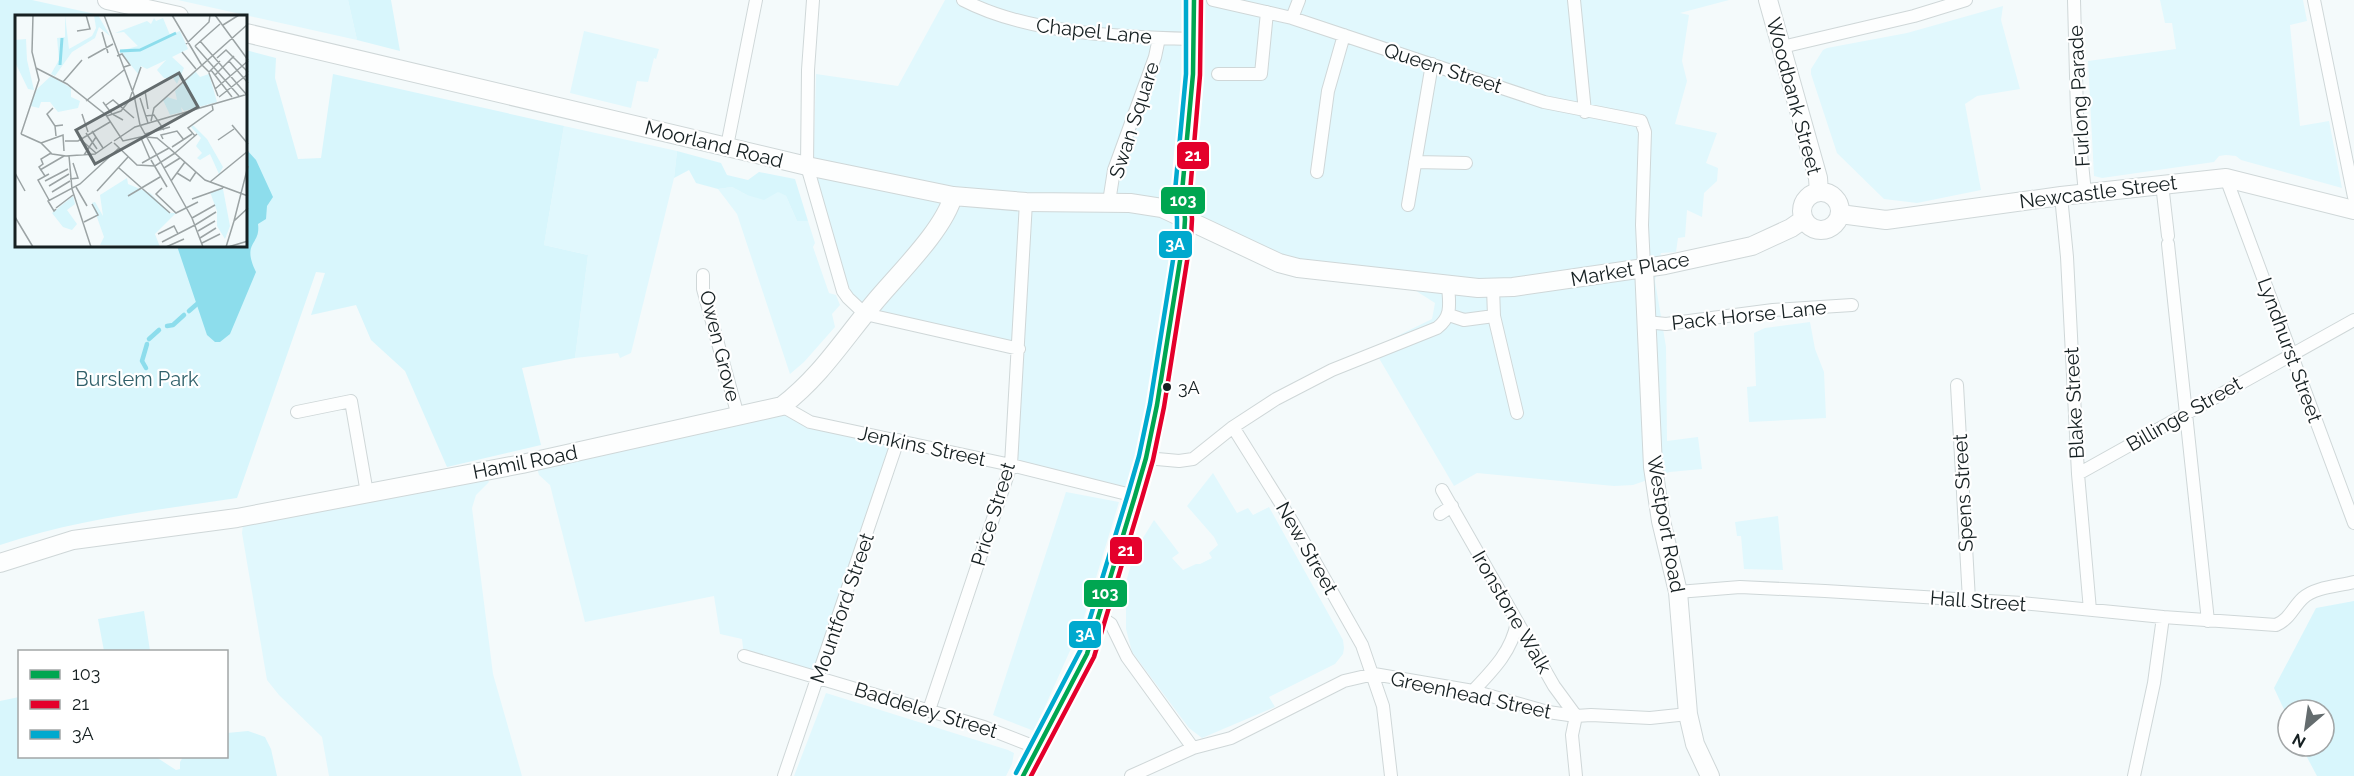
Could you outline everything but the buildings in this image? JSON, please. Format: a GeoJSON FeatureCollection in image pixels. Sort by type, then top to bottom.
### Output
{"type":"FeatureCollection","features":[{"type":"Feature","properties":{"kind":"main road"},"geometry":{"type":"LineString","coordinates":[[107,0],[174,15]]}},
{"type":"Feature","properties":{"kind":"main road","name":"Swan Square"},"geometry":{"type":"LineString","coordinates":[[1023,776],[1087,654],[1146,458],[1179,272],[1185,219],[1182,192],[1192,74],[1194,0]]}},
{"type":"Feature","properties":{"kind":"main road","name":"Woodbank Street"},"geometry":{"type":"LineString","coordinates":[[1768,0],[1818,178],[1819,192]]}},
{"type":"Feature","properties":{"kind":"main road","name":"Moorland Road"},"geometry":{"type":"LineString","coordinates":[[248,33],[807,166],[953,196],[1026,202],[1140,203],[1162,208],[1185,219]]}},
{"type":"Feature","properties":{"kind":"main road","name":"Newcastle Street"},"geometry":{"type":"LineString","coordinates":[[1840,214],[1886,220],[2085,193],[2226,178],[2354,210]]}},
{"type":"Feature","properties":{"kind":"main road"},"geometry":{"type":"LineString","coordinates":[[1819,192],[1834,196],[1839,204],[1840,214],[1834,225],[1825,230],[1812,227],[1804,219],[1802,208],[1810,195],[1819,192]]}},
{"type":"Feature","properties":{"kind":"main road","name":"Hamil Road"},"geometry":{"type":"LineString","coordinates":[[0,563],[73,540],[231,519],[522,464],[782,406],[816,376],[944,219],[953,196]]}},
{"type":"Feature","properties":{"kind":"main road","name":"Market Place"},"geometry":{"type":"LineString","coordinates":[[1185,219],[1288,266],[1448,285],[1493,288],[1644,267],[1752,246],[1791,228],[1804,219]]}},
{"type":"Feature","properties":{"kind":"main road","name":"Westport Road"},"geometry":{"type":"LineString","coordinates":[[1644,267],[1653,467],[1661,521],[1678,592],[1688,714],[1695,744],[1710,776]]}},
{"type":"Feature","properties":{"kind":"street"},"geometry":{"type":"LineString","coordinates":[[727,146],[756,0]]}},
{"type":"Feature","properties":{"kind":"street"},"geometry":{"type":"LineString","coordinates":[[813,0],[808,70],[807,166],[843,291],[865,314],[1019,349]]}},
{"type":"Feature","properties":{"kind":"street","name":"Chapel Lane"},"geometry":{"type":"LineString","coordinates":[[963,0],[987,12],[1043,27],[1193,39]]}},
{"type":"Feature","properties":{"kind":"street","name":"Queen Street"},"geometry":{"type":"LineString","coordinates":[[1212,0],[1292,18],[1544,102],[1585,112],[1641,121],[1645,132],[1642,225],[1644,267]]}},
{"type":"Feature","properties":{"kind":"street"},"geometry":{"type":"LineString","coordinates":[[1292,18],[1299,0]]}},
{"type":"Feature","properties":{"kind":"street"},"geometry":{"type":"LineString","coordinates":[[1574,0],[1585,112]]}},
{"type":"Feature","properties":{"kind":"street","name":"Furlong Parade"},"geometry":{"type":"LineString","coordinates":[[2074,0],[2077,113],[2085,193]]}},
{"type":"Feature","properties":{"kind":"street"},"geometry":{"type":"LineString","coordinates":[[2314,0],[2354,197]]}},
{"type":"Feature","properties":{"kind":"street"},"geometry":{"type":"LineString","coordinates":[[1782,47],[1914,16],[1959,1]]}},
{"type":"Feature","properties":{"kind":"street"},"geometry":{"type":"LineString","coordinates":[[1218,74],[1261,74],[1267,12]]}},
{"type":"Feature","properties":{"kind":"street"},"geometry":{"type":"LineString","coordinates":[[1317,172],[1328,91],[1344,35]]}},
{"type":"Feature","properties":{"kind":"street","name":"Swan Square"},"geometry":{"type":"LineString","coordinates":[[1109,202],[1114,170],[1155,57],[1159,38]]}},
{"type":"Feature","properties":{"kind":"street"},"geometry":{"type":"LineString","coordinates":[[1408,205],[1432,64]]}},
{"type":"Feature","properties":{"kind":"street"},"geometry":{"type":"LineString","coordinates":[[1415,162],[1466,163]]}},
{"type":"Feature","properties":{"kind":"street","name":"Lyndhurst Street"},"geometry":{"type":"LineString","coordinates":[[2226,178],[2354,523]]}},
{"type":"Feature","properties":{"kind":"street"},"geometry":{"type":"LineString","coordinates":[[2162,184],[2208,621]]}},
{"type":"Feature","properties":{"kind":"street","name":"Blake Street"},"geometry":{"type":"LineString","coordinates":[[2061,196],[2067,257],[2078,474],[2090,610]]}},
{"type":"Feature","properties":{"kind":"street","name":"Price Street"},"geometry":{"type":"LineString","coordinates":[[929,710],[1011,465],[1026,202]]}},
{"type":"Feature","properties":{"kind":"street","name":"Owen Grove"},"geometry":{"type":"LineString","coordinates":[[703,275],[703,289],[738,416]]}},
{"type":"Feature","properties":{"kind":"street"},"geometry":{"type":"LineString","coordinates":[[1146,458],[1179,461],[1193,459],[1233,427],[1276,399],[1332,370],[1437,328],[1449,315],[1448,285]]}},
{"type":"Feature","properties":{"kind":"street"},"geometry":{"type":"LineString","coordinates":[[1493,288],[1494,316],[1517,413]]}},
{"type":"Feature","properties":{"kind":"street","name":"Pack Horse Lane"},"geometry":{"type":"LineString","coordinates":[[1646,322],[1665,324],[1773,310],[1852,305]]}},
{"type":"Feature","properties":{"kind":"street"},"geometry":{"type":"LineString","coordinates":[[1449,315],[1464,320],[1494,316]]}},
{"type":"Feature","properties":{"kind":"street","name":"Billinge Street"},"geometry":{"type":"LineString","coordinates":[[2078,474],[2354,320]]}},
{"type":"Feature","properties":{"kind":"street","name":"Spens Street"},"geometry":{"type":"LineString","coordinates":[[1957,385],[1969,600]]}},
{"type":"Feature","properties":{"kind":"street"},"geometry":{"type":"LineString","coordinates":[[297,412],[351,401],[367,493]]}},
{"type":"Feature","properties":{"kind":"street","name":"Jenkins Street"},"geometry":{"type":"LineString","coordinates":[[782,406],[810,422],[1011,465],[1135,496]]}},
{"type":"Feature","properties":{"kind":"street","name":"New Street"},"geometry":{"type":"LineString","coordinates":[[1233,427],[1293,522],[1362,645],[1374,674],[1383,706],[1391,776]]}},
{"type":"Feature","properties":{"kind":"street","name":"Mountford Street"},"geometry":{"type":"LineString","coordinates":[[784,776],[898,440]]}},
{"type":"Feature","properties":{"kind":"street","name":"Ironstone Walk"},"geometry":{"type":"LineString","coordinates":[[1442,490],[1554,686],[1576,716]]}},
{"type":"Feature","properties":{"kind":"street"},"geometry":{"type":"LineString","coordinates":[[1440,514],[1452,506]]}},
{"type":"Feature","properties":{"kind":"street","name":"Hall Street"},"geometry":{"type":"LineString","coordinates":[[1678,592],[1740,587],[1969,600],[2276,625],[2285,621],[2302,598],[2311,592],[2354,582]]}},
{"type":"Feature","properties":{"kind":"street"},"geometry":{"type":"LineString","coordinates":[[1099,616],[1111,624],[1127,657],[1193,748]]}},
{"type":"Feature","properties":{"kind":"street"},"geometry":{"type":"LineString","coordinates":[[2134,776],[2154,683],[2163,617]]}},
{"type":"Feature","properties":{"kind":"street"},"geometry":{"type":"LineString","coordinates":[[1473,691],[1508,649],[1514,638],[1517,622]]}},
{"type":"Feature","properties":{"kind":"street","name":"Baddeley Street"},"geometry":{"type":"LineString","coordinates":[[744,656],[819,676],[984,726],[1038,748]]}},
{"type":"Feature","properties":{"kind":"street","name":"Greenhead Street"},"geometry":{"type":"LineString","coordinates":[[1131,776],[1193,748],[1231,738],[1344,681],[1374,674],[1473,691],[1548,712],[1576,716],[1650,718],[1688,714]]}},
{"type":"Feature","properties":{"kind":"street"},"geometry":{"type":"LineString","coordinates":[[1576,716],[1572,735],[1576,776]]}},
{"type":"Feature","properties":{"kind":"shaded area"},"geometry":{"type":"Polygon","coordinates":[[[178,0],[348,0],[357,40],[248,15],[178,0]]]}},
{"type":"Feature","properties":{"kind":"shaded area"},"geometry":{"type":"Polygon","coordinates":[[[945,0],[1729,0],[1680,13],[1689,15],[1682,61],[1687,81],[1675,124],[1717,133],[1706,163],[1718,168],[1717,181],[1704,193],[1702,217],[1687,210],[1685,237],[1678,238],[1676,252],[1661,253],[1655,281],[1666,347],[1667,441],[1698,437],[1702,469],[1670,472],[1633,485],[1614,486],[1477,473],[1454,486],[1373,348],[1432,319],[1435,303],[1413,289],[1287,273],[1180,225],[1132,488],[1013,461],[1016,352],[877,318],[852,297],[813,180],[816,74],[898,86],[945,0]]]}},
{"type":"Feature","properties":{"kind":"shaded area"},"geometry":{"type":"Polygon","coordinates":[[[2160,0],[2303,0],[2307,21],[2290,25],[2300,126],[2329,121],[2342,188],[2226,155],[2219,156],[2214,162],[2102,178],[2094,176],[2088,61],[2176,49],[2172,23],[2165,23],[2160,0]]]}},
{"type":"Feature","properties":{"kind":"shaded area"},"geometry":{"type":"Polygon","coordinates":[[[2003,6],[2001,20],[2020,89],[1977,96],[1965,104],[1981,190],[1917,203],[1884,199],[1837,153],[1811,69],[1823,50],[1827,48],[1907,33],[2003,6]]]}},
{"type":"Feature","properties":{"kind":"shaded area"},"geometry":{"type":"Polygon","coordinates":[[[584,31],[659,49],[656,59],[654,58],[648,82],[637,81],[631,108],[570,93],[584,31]]]}},
{"type":"Feature","properties":{"kind":"shaded area"},"geometry":{"type":"Polygon","coordinates":[[[564,126],[677,151],[674,178],[631,353],[620,358],[618,353],[575,358],[588,255],[544,245],[564,126]]]}},
{"type":"Feature","properties":{"kind":"shaded area"},"geometry":{"type":"Polygon","coordinates":[[[732,187],[747,195],[777,191],[786,196],[797,221],[808,221],[815,243],[813,247],[829,293],[836,295],[840,305],[832,314],[835,327],[804,362],[790,374],[737,214],[718,189],[732,187]]]}},
{"type":"Feature","properties":{"kind":"shaded area"},"geometry":{"type":"Polygon","coordinates":[[[1810,322],[1815,349],[1824,372],[1826,418],[1749,422],[1747,387],[1756,386],[1754,333],[1765,328],[1810,322]]]}},
{"type":"Feature","properties":{"kind":"shaded area"},"geometry":{"type":"Polygon","coordinates":[[[782,406],[810,422],[898,440],[819,677],[744,656],[742,639],[720,634],[714,596],[585,622],[550,485],[539,475],[535,461],[782,406]]]}},
{"type":"Feature","properties":{"kind":"shaded area"},"geometry":{"type":"Polygon","coordinates":[[[483,470],[489,482],[476,495],[472,508],[493,674],[522,776],[329,776],[322,737],[267,680],[242,533],[244,516],[483,470]]]}},
{"type":"Feature","properties":{"kind":"shaded area"},"geometry":{"type":"Polygon","coordinates":[[[1213,473],[1237,513],[1248,508],[1253,515],[1269,507],[1343,640],[1344,648],[1343,654],[1335,664],[1269,697],[1275,707],[1202,738],[1189,728],[1132,652],[1126,629],[1126,582],[1135,551],[1154,520],[1179,553],[1172,558],[1183,570],[1212,558],[1209,553],[1218,545],[1214,537],[1187,506],[1213,473]]]}},
{"type":"Feature","properties":{"kind":"shaded area"},"geometry":{"type":"Polygon","coordinates":[[[1066,492],[1119,502],[1082,624],[1034,731],[993,715],[1066,492]]]}},
{"type":"Feature","properties":{"kind":"shaded area"},"geometry":{"type":"Polygon","coordinates":[[[1778,516],[1783,570],[1744,569],[1741,536],[1737,536],[1735,522],[1778,516]]]}},
{"type":"Feature","properties":{"kind":"shaded area"},"geometry":{"type":"Polygon","coordinates":[[[826,693],[1008,750],[1014,753],[1012,764],[1006,776],[794,776],[826,693]]]}},
{"type":"Feature","properties":{"kind":"green space","name":"Burslem Park"},"geometry":{"type":"Polygon","coordinates":[[[0,0],[32,0],[100,15],[15,15],[15,248],[248,248],[248,51],[276,58],[275,78],[298,159],[321,158],[333,74],[564,126],[544,245],[588,255],[575,358],[522,368],[541,445],[447,467],[405,371],[371,340],[356,305],[311,315],[325,273],[316,272],[237,498],[88,522],[0,545],[0,0]]]}},
{"type":"Feature","properties":{"kind":"green space"},"geometry":{"type":"Polygon","coordinates":[[[348,0],[391,0],[400,51],[357,40],[348,0]]]}},
{"type":"Feature","properties":{"kind":"green space"},"geometry":{"type":"Polygon","coordinates":[[[677,151],[721,163],[727,175],[748,180],[759,172],[795,179],[808,221],[797,221],[786,196],[778,192],[764,200],[732,187],[718,189],[696,183],[689,170],[674,178],[677,151]]]}},
{"type":"Feature","properties":{"kind":"green space"},"geometry":{"type":"Polygon","coordinates":[[[2354,601],[2354,776],[2317,776],[2307,758],[2336,758],[2336,698],[2279,698],[2274,688],[2316,608],[2354,601]]]}},
{"type":"Feature","properties":{"kind":"green space"},"geometry":{"type":"Polygon","coordinates":[[[144,611],[150,650],[104,650],[98,619],[144,611]]]}},
{"type":"Feature","properties":{"kind":"green space"},"geometry":{"type":"Polygon","coordinates":[[[18,697],[18,758],[158,758],[176,770],[180,769],[182,758],[228,758],[228,733],[248,731],[265,737],[271,749],[277,776],[0,776],[0,701],[18,697]]]}},
{"type":"Feature","properties":{"kind":"water"},"geometry":{"type":"Polygon","coordinates":[[[248,151],[256,160],[273,197],[267,206],[266,219],[258,224],[257,236],[251,249],[250,255],[256,272],[230,334],[220,342],[215,342],[207,335],[178,248],[248,248],[248,151]]]}},
{"type":"Feature","properties":{"kind":"waterway"},"geometry":{"type":"LineString","coordinates":[[189,311],[197,304]]}},
{"type":"Feature","properties":{"kind":"waterway"},"geometry":{"type":"LineString","coordinates":[[167,326],[173,325],[184,315]]}},
{"type":"Feature","properties":{"kind":"waterway"},"geometry":{"type":"LineString","coordinates":[[149,339],[159,330]]}},
{"type":"Feature","properties":{"kind":"waterway"},"geometry":{"type":"LineString","coordinates":[[146,368],[142,361],[147,344]]}},
{"type":"Feature","properties":{"kind":"transit line","name":"3A"},"geometry":{"type":"LineString","coordinates":[[1016,773],[1080,651],[1139,456],[1150,404],[1177,235],[1175,191],[1186,74],[1186,0]]}},
{"type":"Feature","properties":{"kind":"transit line","name":"103"},"geometry":{"type":"LineString","coordinates":[[1023,776],[1087,654],[1146,458],[1157,405],[1184,236],[1182,192],[1193,74],[1194,0]]}},
{"type":"Feature","properties":{"kind":"transit line","name":"21"},"geometry":{"type":"LineString","coordinates":[[1031,776],[1094,657],[1153,460],[1164,407],[1191,236],[1190,192],[1200,75],[1201,0]]}},
{"type":"Feature","properties":{"kind":"place","name":"3A"},"geometry":{"type":"Point","coordinates":[1167,387]}}]}
